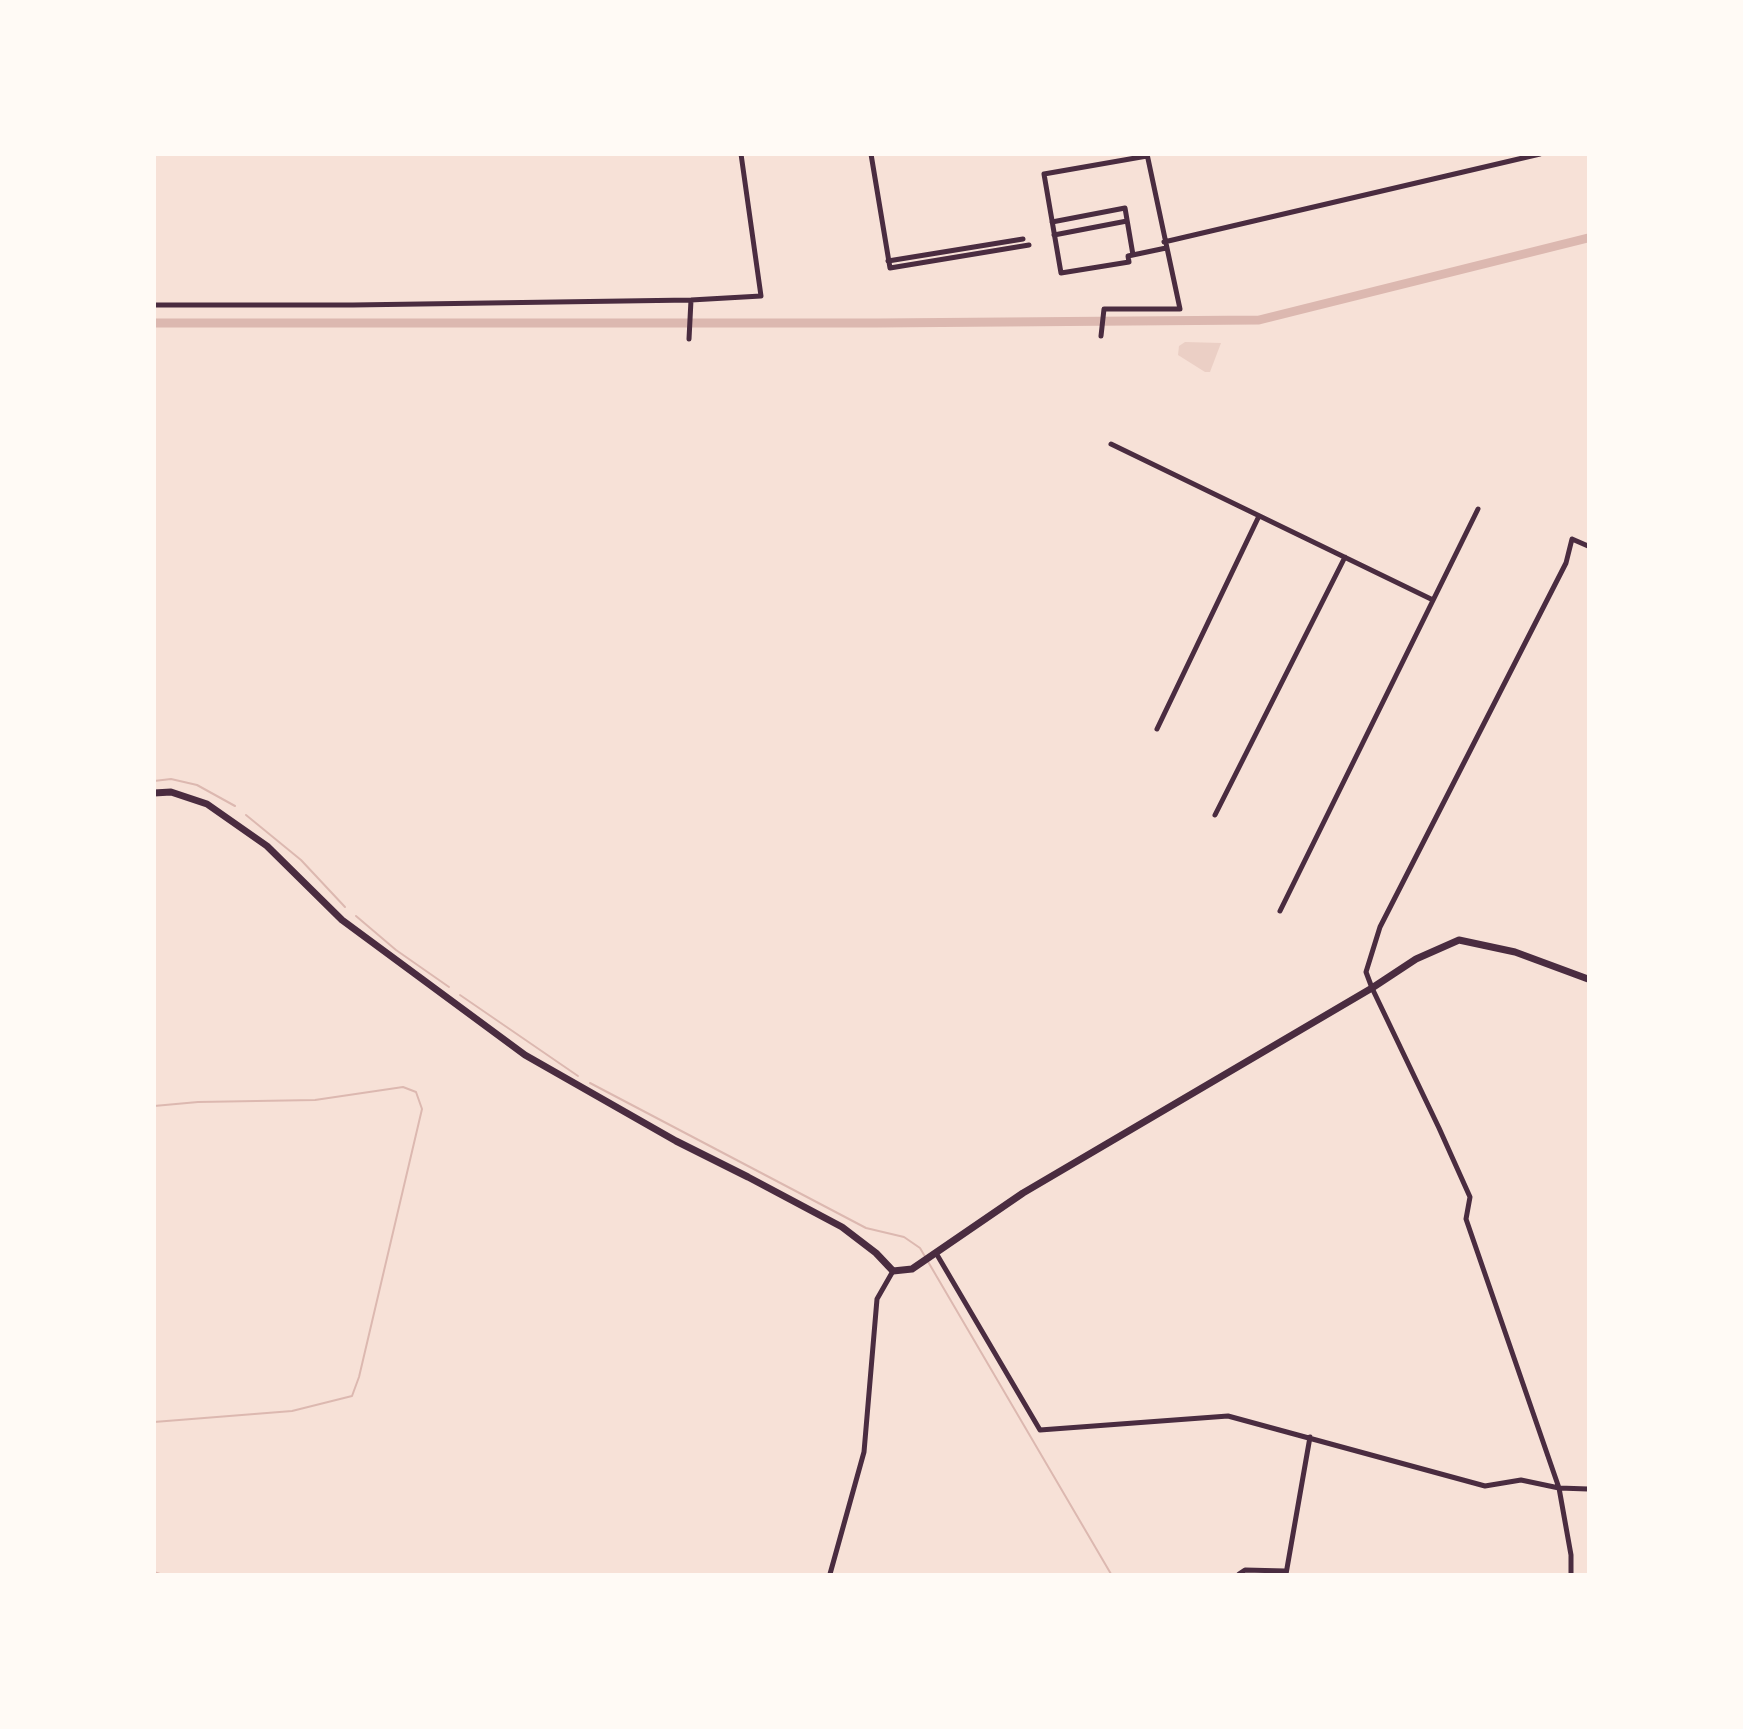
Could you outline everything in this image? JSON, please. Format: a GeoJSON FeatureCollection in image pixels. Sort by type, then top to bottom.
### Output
{"type":"FeatureCollection","features":[{"type":"Feature","properties":{"kind":"street"},"geometry":{"type":"LineString","coordinates":[[154,305],[353,305],[691,300],[761,296],[741,154]]}},
{"type":"Feature","properties":{"kind":"street"},"geometry":{"type":"LineString","coordinates":[[871,154],[890,268],[1029,245]]}},
{"type":"Feature","properties":{"kind":"street"},"geometry":{"type":"LineString","coordinates":[[1101,336],[1104,309],[1180,309],[1165,245],[1147,155],[1044,174],[1061,273],[1129,262],[1128,256],[1165,245],[1540,154]]}},
{"type":"Feature","properties":{"kind":"street"},"geometry":{"type":"LineString","coordinates":[[1052,222],[1125,208],[1133,255]]}},
{"type":"Feature","properties":{"kind":"street"},"geometry":{"type":"LineString","coordinates":[[1054,235],[1127,221]]}},
{"type":"Feature","properties":{"kind":"street"},"geometry":{"type":"LineString","coordinates":[[888,261],[1023,239]]}},
{"type":"Feature","properties":{"kind":"street"},"geometry":{"type":"LineString","coordinates":[[689,339],[691,300]]}},
{"type":"Feature","properties":{"kind":"street"},"geometry":{"type":"LineString","coordinates":[[1111,444],[1433,600]]}},
{"type":"Feature","properties":{"kind":"street"},"geometry":{"type":"LineString","coordinates":[[1280,911],[1478,509]]}},
{"type":"Feature","properties":{"kind":"street"},"geometry":{"type":"LineString","coordinates":[[1157,729],[1259,516]]}},
{"type":"Feature","properties":{"kind":"street"},"geometry":{"type":"LineString","coordinates":[[1571,1575],[1571,1555],[1558,1488],[1466,1219],[1470,1197],[1366,972],[1380,927],[1566,563],[1572,539],[1588,546]]}},
{"type":"Feature","properties":{"kind":"street"},"geometry":{"type":"LineString","coordinates":[[1215,815],[1345,557]]}},
{"type":"Feature","properties":{"kind":"street"},"geometry":{"type":"LineString","coordinates":[[154,793],[171,792],[207,804],[267,846],[342,920],[525,1055],[676,1142],[842,1227],[876,1253],[893,1271]]}},
{"type":"Feature","properties":{"kind":"street"},"geometry":{"type":"LineString","coordinates":[[893,1271],[912,1269],[1023,1193],[1372,988],[1416,959],[1459,940],[1515,952],[1588,979]]}},
{"type":"Feature","properties":{"kind":"street"},"geometry":{"type":"LineString","coordinates":[[929,1257],[1040,1430],[1228,1416],[1485,1486],[1521,1480],[1558,1488],[1588,1489]]}},
{"type":"Feature","properties":{"kind":"street"},"geometry":{"type":"LineString","coordinates":[[830,1575],[864,1452],[877,1299],[893,1271]]}},
{"type":"Feature","properties":{"kind":"street"},"geometry":{"type":"LineString","coordinates":[[1239,1575],[1245,1570],[1285,1573],[1310,1437]]}},
{"type":"Feature","properties":{"kind":"shaded area"},"geometry":{"type":"Polygon","coordinates":[[[1185,342],[1221,343],[1210,372],[1205,372],[1178,355],[1179,346],[1185,342]]]}},
{"type":"Feature","properties":{"kind":"waterway"},"geometry":{"type":"LineString","coordinates":[[154,323],[878,323],[1259,320],[1588,238]]}},
{"type":"Feature","properties":{"kind":"waterway"},"geometry":{"type":"LineString","coordinates":[[154,781],[171,779],[197,785],[235,806]]}},
{"type":"Feature","properties":{"kind":"waterway"},"geometry":{"type":"LineString","coordinates":[[246,815],[301,860],[345,907]]}},
{"type":"Feature","properties":{"kind":"waterway"},"geometry":{"type":"LineString","coordinates":[[356,916],[396,950],[449,987]]}},
{"type":"Feature","properties":{"kind":"waterway"},"geometry":{"type":"LineString","coordinates":[[460,995],[578,1076]]}},
{"type":"Feature","properties":{"kind":"waterway"},"geometry":{"type":"LineString","coordinates":[[590,1083],[866,1228],[904,1237],[920,1248],[1111,1574]]}},
{"type":"Feature","properties":{"kind":"waterway"},"geometry":{"type":"LineString","coordinates":[[154,1106],[198,1102],[315,1100],[403,1087],[416,1092],[422,1109],[359,1377],[352,1396],[292,1411],[154,1422]]}},
{"type":"Feature","properties":{"kind":"waterway"},"geometry":{"type":"LineString","coordinates":[[154,1572],[160,1574]]}}]}
